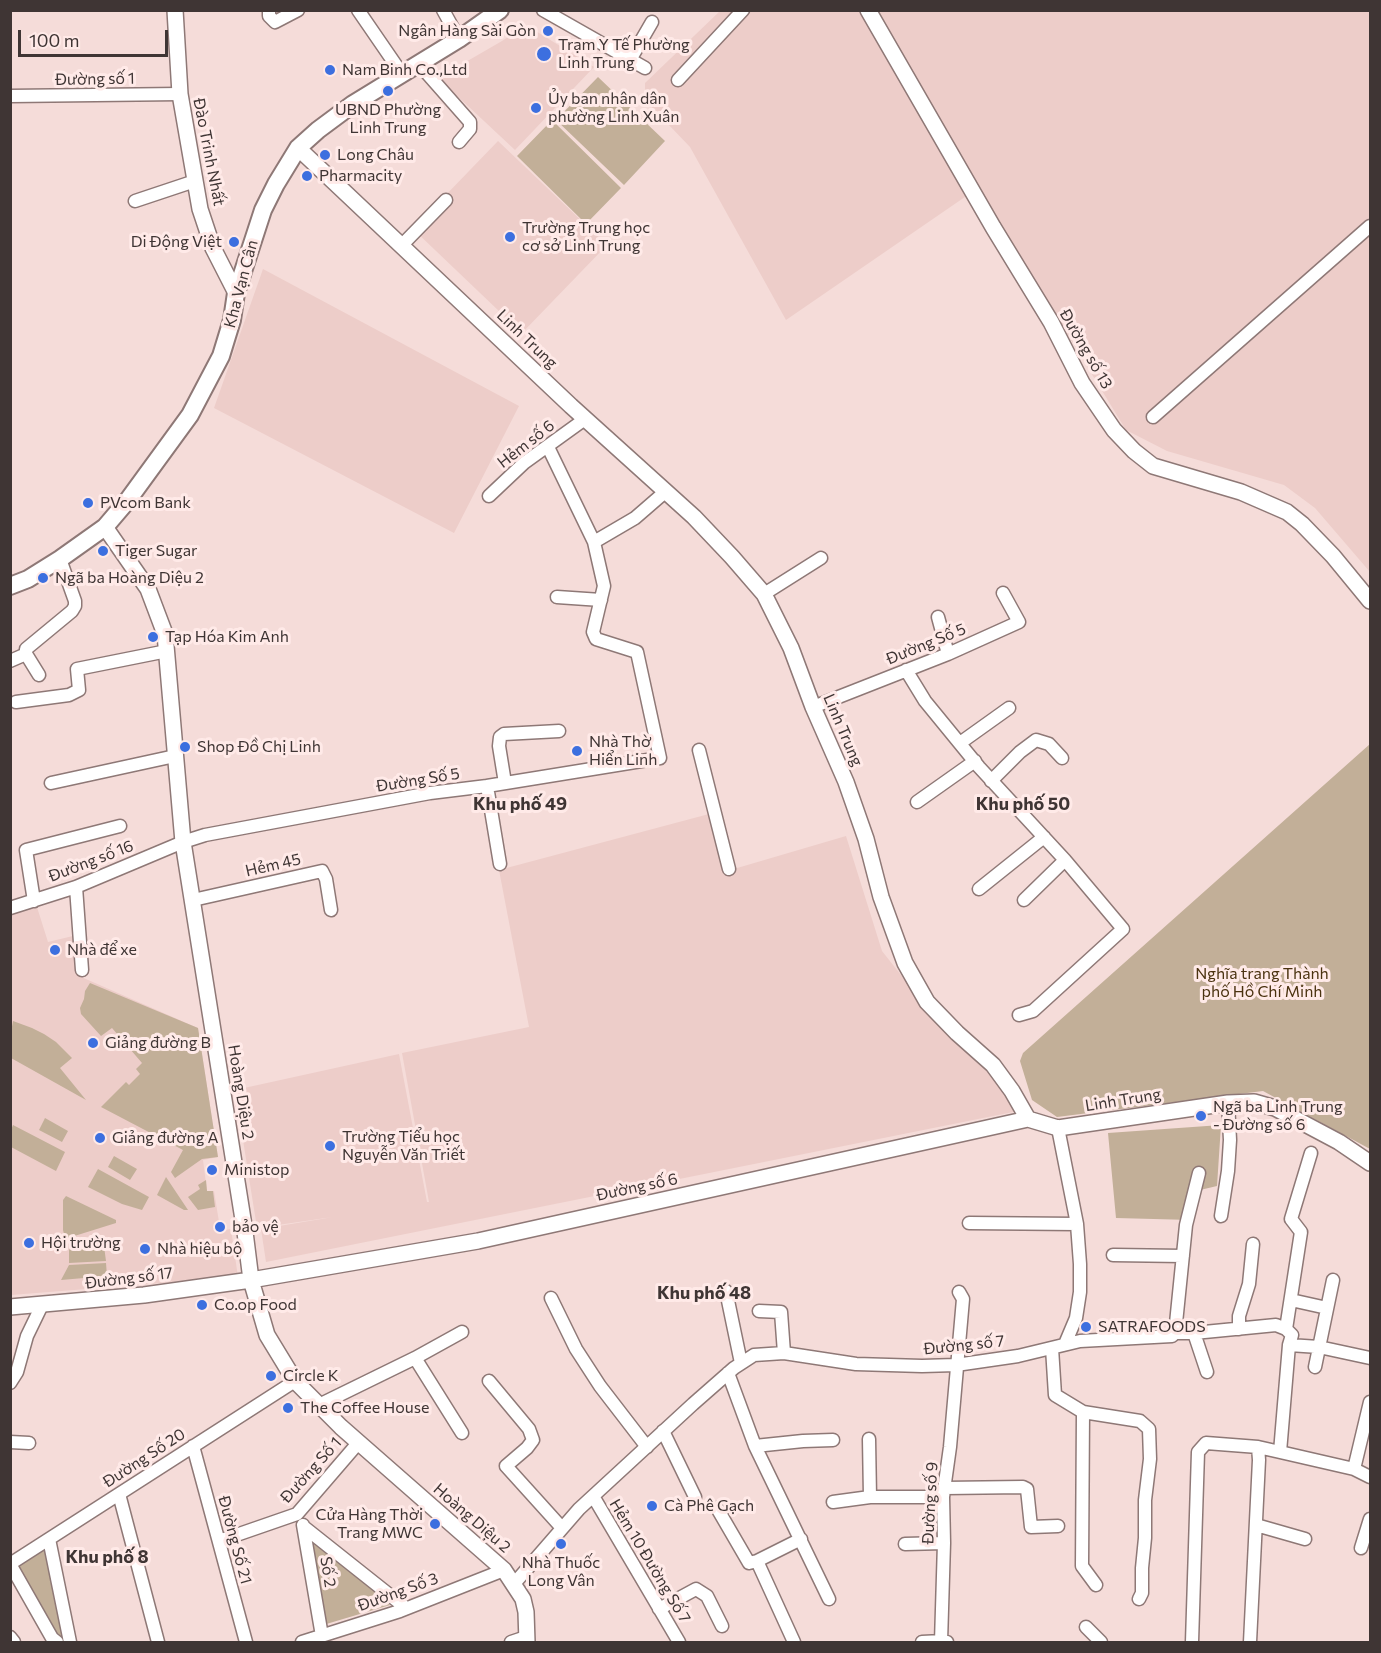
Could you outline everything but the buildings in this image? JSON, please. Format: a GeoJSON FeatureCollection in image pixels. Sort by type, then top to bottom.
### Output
{"type":"FeatureCollection","features":[{"type":"Feature","properties":{"kind":"main road","name":"Kha Vạn Cân"},"geometry":{"type":"LineString","coordinates":[[10,586],[28,579],[60,560],[105,527],[128,500],[190,415],[221,356],[232,320],[237,293],[263,210],[280,175],[298,148],[352,105],[459,39],[500,10]]}},
{"type":"Feature","properties":{"kind":"street","name":"Đào Trinh Nhất"},"geometry":{"type":"LineString","coordinates":[[175,10],[180,94],[200,209],[213,248],[237,293]]}},
{"type":"Feature","properties":{"kind":"street"},"geometry":{"type":"LineString","coordinates":[[269,10],[269,16],[275,21],[298,10]]}},
{"type":"Feature","properties":{"kind":"street"},"geometry":{"type":"LineString","coordinates":[[358,10],[402,74]]}},
{"type":"Feature","properties":{"kind":"street"},"geometry":{"type":"LineString","coordinates":[[443,10],[459,39]]}},
{"type":"Feature","properties":{"kind":"street"},"geometry":{"type":"LineString","coordinates":[[543,10],[645,68]]}},
{"type":"Feature","properties":{"kind":"street"},"geometry":{"type":"LineString","coordinates":[[678,81],[743,10]]}},
{"type":"Feature","properties":{"kind":"street","name":"Đường số 13"},"geometry":{"type":"LineString","coordinates":[[868,10],[993,227],[1051,322],[1082,383],[1114,430],[1134,451],[1153,466],[1241,492],[1287,512],[1333,556],[1371,601]]}},
{"type":"Feature","properties":{"kind":"street"},"geometry":{"type":"LineString","coordinates":[[630,60],[652,22]]}},
{"type":"Feature","properties":{"kind":"street"},"geometry":{"type":"LineString","coordinates":[[418,63],[470,122],[470,129],[459,142]]}},
{"type":"Feature","properties":{"kind":"street","name":"Đường số 1"},"geometry":{"type":"LineString","coordinates":[[14,96],[180,94]]}},
{"type":"Feature","properties":{"kind":"street"},"geometry":{"type":"LineString","coordinates":[[10,109],[14,96]]}},
{"type":"Feature","properties":{"kind":"street","name":"Linh Trung"},"geometry":{"type":"LineString","coordinates":[[298,148],[585,419],[694,517],[764,594],[791,648],[813,707],[846,782],[866,838],[881,897],[905,963],[927,1002],[993,1065],[1028,1119],[1058,1128],[1228,1103],[1254,1102],[1275,1108],[1340,1142],[1371,1163]]}},
{"type":"Feature","properties":{"kind":"street"},"geometry":{"type":"LineString","coordinates":[[135,201],[195,181]]}},
{"type":"Feature","properties":{"kind":"street"},"geometry":{"type":"LineString","coordinates":[[402,245],[446,200]]}},
{"type":"Feature","properties":{"kind":"street"},"geometry":{"type":"LineString","coordinates":[[1153,417],[1371,226]]}},
{"type":"Feature","properties":{"kind":"street","name":"Hẻm số 6"},"geometry":{"type":"LineString","coordinates":[[489,496],[524,463],[585,419]]}},
{"type":"Feature","properties":{"kind":"street"},"geometry":{"type":"LineString","coordinates":[[548,447],[594,543],[604,586],[601,600],[556,597]]}},
{"type":"Feature","properties":{"kind":"street"},"geometry":{"type":"LineString","coordinates":[[594,543],[635,518],[666,492]]}},
{"type":"Feature","properties":{"kind":"street","name":"Hoàng Diệu 2"},"geometry":{"type":"LineString","coordinates":[[105,527],[148,589],[165,634],[183,842],[251,1280],[267,1335],[295,1381],[319,1405],[504,1570],[523,1599],[527,1640]]}},
{"type":"Feature","properties":{"kind":"street"},"geometry":{"type":"LineString","coordinates":[[764,594],[821,558]]}},
{"type":"Feature","properties":{"kind":"street"},"geometry":{"type":"LineString","coordinates":[[39,675],[26,649],[75,606],[60,560]]}},
{"type":"Feature","properties":{"kind":"street","name":"Đường Số 5"},"geometry":{"type":"LineString","coordinates":[[813,707],[948,654],[1019,622],[1003,593]]}},
{"type":"Feature","properties":{"kind":"street","name":"Đường Số 5"},"geometry":{"type":"LineString","coordinates":[[183,842],[205,835],[429,793],[660,758],[637,652],[596,639],[593,632],[601,600]]}},
{"type":"Feature","properties":{"kind":"street"},"geometry":{"type":"LineString","coordinates":[[938,617],[948,654]]}},
{"type":"Feature","properties":{"kind":"street"},"geometry":{"type":"LineString","coordinates":[[16,702],[69,695],[79,690],[77,669],[166,651]]}},
{"type":"Feature","properties":{"kind":"street"},"geometry":{"type":"LineString","coordinates":[[10,661],[27,654]]}},
{"type":"Feature","properties":{"kind":"street"},"geometry":{"type":"LineString","coordinates":[[906,670],[925,701],[991,781],[1065,860],[1123,929],[1033,1011],[1019,1015]]}},
{"type":"Feature","properties":{"kind":"street"},"geometry":{"type":"LineString","coordinates":[[960,743],[1010,708]]}},
{"type":"Feature","properties":{"kind":"street"},"geometry":{"type":"LineString","coordinates":[[505,783],[499,746],[500,737],[504,734],[560,731]]}},
{"type":"Feature","properties":{"kind":"street"},"geometry":{"type":"LineString","coordinates":[[991,781],[1020,752],[1036,740],[1049,744],[1062,758]]}},
{"type":"Feature","properties":{"kind":"street"},"geometry":{"type":"LineString","coordinates":[[699,750],[729,869]]}},
{"type":"Feature","properties":{"kind":"street"},"geometry":{"type":"LineString","coordinates":[[51,783],[175,756]]}},
{"type":"Feature","properties":{"kind":"street"},"geometry":{"type":"LineString","coordinates":[[917,802],[975,761]]}},
{"type":"Feature","properties":{"kind":"street"},"geometry":{"type":"LineString","coordinates":[[487,786],[500,864]]}},
{"type":"Feature","properties":{"kind":"street"},"geometry":{"type":"LineString","coordinates":[[33,901],[26,850],[120,826]]}},
{"type":"Feature","properties":{"kind":"street"},"geometry":{"type":"LineString","coordinates":[[979,889],[1044,837]]}},
{"type":"Feature","properties":{"kind":"street","name":"Đường số 16"},"geometry":{"type":"LineString","coordinates":[[10,908],[76,887],[183,842]]}},
{"type":"Feature","properties":{"kind":"street"},"geometry":{"type":"LineString","coordinates":[[1024,900],[1065,860]]}},
{"type":"Feature","properties":{"kind":"street","name":"Hẻm 45"},"geometry":{"type":"LineString","coordinates":[[193,900],[322,871],[326,879],[330,910]]}},
{"type":"Feature","properties":{"kind":"street"},"geometry":{"type":"LineString","coordinates":[[76,887],[82,970]]}},
{"type":"Feature","properties":{"kind":"street"},"geometry":{"type":"LineString","coordinates":[[1221,1216],[1230,1140],[1228,1103]]}},
{"type":"Feature","properties":{"kind":"street","name":"Đường số 6"},"geometry":{"type":"LineString","coordinates":[[251,1280],[478,1241],[1028,1119]]}},
{"type":"Feature","properties":{"kind":"street"},"geometry":{"type":"LineString","coordinates":[[1058,1128],[1077,1224],[1080,1263],[1080,1292],[1076,1318],[1065,1344]]}},
{"type":"Feature","properties":{"kind":"street"},"geometry":{"type":"LineString","coordinates":[[1280,1452],[1288,1345],[1292,1335],[1286,1329],[1301,1232],[1292,1219],[1311,1153]]}},
{"type":"Feature","properties":{"kind":"street"},"geometry":{"type":"LineString","coordinates":[[1175,1333],[1186,1225],[1199,1173]]}},
{"type":"Feature","properties":{"kind":"street"},"geometry":{"type":"LineString","coordinates":[[969,1223],[1077,1224]]}},
{"type":"Feature","properties":{"kind":"street"},"geometry":{"type":"LineString","coordinates":[[1239,1329],[1239,1316],[1249,1284],[1253,1244]]}},
{"type":"Feature","properties":{"kind":"street"},"geometry":{"type":"LineString","coordinates":[[1113,1255],[1183,1256]]}},
{"type":"Feature","properties":{"kind":"street","name":"Đường số 17"},"geometry":{"type":"LineString","coordinates":[[10,1307],[144,1295],[251,1280]]}},
{"type":"Feature","properties":{"kind":"street"},"geometry":{"type":"LineString","coordinates":[[1315,1366],[1334,1280]]}},
{"type":"Feature","properties":{"kind":"street"},"geometry":{"type":"LineString","coordinates":[[726,1291],[741,1363]]}},
{"type":"Feature","properties":{"kind":"street","name":"Đường số 9"},"geometry":{"type":"LineString","coordinates":[[943,1642],[944,1492],[963,1299],[959,1292]]}},
{"type":"Feature","properties":{"kind":"street"},"geometry":{"type":"LineString","coordinates":[[551,1298],[576,1349],[600,1386],[647,1447]]}},
{"type":"Feature","properties":{"kind":"street"},"geometry":{"type":"LineString","coordinates":[[1291,1300],[1328,1308]]}},
{"type":"Feature","properties":{"kind":"street"},"geometry":{"type":"LineString","coordinates":[[10,1383],[17,1372],[27,1336],[42,1305]]}},
{"type":"Feature","properties":{"kind":"street"},"geometry":{"type":"LineString","coordinates":[[759,1311],[781,1312],[784,1353]]}},
{"type":"Feature","properties":{"kind":"street","name":"Đường số 7"},"geometry":{"type":"LineString","coordinates":[[513,1585],[579,1509],[728,1373],[753,1356],[784,1353],[856,1364],[956,1365],[1018,1356],[1080,1341],[1172,1336],[1175,1333],[1194,1334],[1276,1325],[1286,1329]]}},
{"type":"Feature","properties":{"kind":"street"},"geometry":{"type":"LineString","coordinates":[[319,1405],[462,1332]]}},
{"type":"Feature","properties":{"kind":"street"},"geometry":{"type":"LineString","coordinates":[[1194,1334],[1207,1372]]}},
{"type":"Feature","properties":{"kind":"street"},"geometry":{"type":"LineString","coordinates":[[1288,1345],[1319,1347],[1371,1358]]}},
{"type":"Feature","properties":{"kind":"street"},"geometry":{"type":"LineString","coordinates":[[1052,1348],[1055,1395],[1083,1412],[1140,1421],[1149,1429],[1150,1459],[1145,1500],[1142,1593],[1139,1599]]}},
{"type":"Feature","properties":{"kind":"street"},"geometry":{"type":"LineString","coordinates":[[415,1358],[462,1433]]}},
{"type":"Feature","properties":{"kind":"street"},"geometry":{"type":"LineString","coordinates":[[728,1373],[755,1446],[829,1599]]}},
{"type":"Feature","properties":{"kind":"street","name":"Đường Số 20"},"geometry":{"type":"LineString","coordinates":[[10,1564],[295,1381]]}},
{"type":"Feature","properties":{"kind":"street"},"geometry":{"type":"LineString","coordinates":[[489,1381],[529,1430],[532,1440],[527,1448],[506,1466],[562,1528]]}},
{"type":"Feature","properties":{"kind":"street"},"geometry":{"type":"LineString","coordinates":[[1354,1469],[1371,1402]]}},
{"type":"Feature","properties":{"kind":"street"},"geometry":{"type":"LineString","coordinates":[[1083,1412],[1082,1566],[1096,1585]]}},
{"type":"Feature","properties":{"kind":"street"},"geometry":{"type":"LineString","coordinates":[[663,1431],[695,1497]]}},
{"type":"Feature","properties":{"kind":"street"},"geometry":{"type":"LineString","coordinates":[[869,1439],[870,1497]]}},
{"type":"Feature","properties":{"kind":"street"},"geometry":{"type":"LineString","coordinates":[[755,1446],[833,1440]]}},
{"type":"Feature","properties":{"kind":"street"},"geometry":{"type":"LineString","coordinates":[[10,1442],[29,1443]]}},
{"type":"Feature","properties":{"kind":"street","name":"Đường Số 1"},"geometry":{"type":"LineString","coordinates":[[219,1541],[297,1514],[359,1442]]}},
{"type":"Feature","properties":{"kind":"street"},"geometry":{"type":"LineString","coordinates":[[1192,1642],[1198,1452],[1206,1443],[1258,1447],[1354,1469],[1371,1477]]}},
{"type":"Feature","properties":{"kind":"street","name":"Đường Số 21"},"geometry":{"type":"LineString","coordinates":[[193,1446],[246,1642]]}},
{"type":"Feature","properties":{"kind":"street"},"geometry":{"type":"LineString","coordinates":[[1250,1642],[1258,1447]]}},
{"type":"Feature","properties":{"kind":"street"},"geometry":{"type":"LineString","coordinates":[[833,1502],[870,1497],[1023,1487],[1027,1489],[1031,1527],[1058,1526]]}},
{"type":"Feature","properties":{"kind":"street"},"geometry":{"type":"LineString","coordinates":[[119,1494],[154,1641]]}},
{"type":"Feature","properties":{"kind":"street","name":"Hẻm 10 Đường Số 7"},"geometry":{"type":"LineString","coordinates":[[593,1496],[679,1642]]}},
{"type":"Feature","properties":{"kind":"street"},"geometry":{"type":"LineString","coordinates":[[717,1508],[749,1563],[801,1539]]}},
{"type":"Feature","properties":{"kind":"street","name":"Số 2"},"geometry":{"type":"LineString","coordinates":[[297,1514],[304,1527],[322,1636]]}},
{"type":"Feature","properties":{"kind":"street"},"geometry":{"type":"LineString","coordinates":[[1361,1548],[1371,1519]]}},
{"type":"Feature","properties":{"kind":"street"},"geometry":{"type":"LineString","coordinates":[[1256,1526],[1305,1539]]}},
{"type":"Feature","properties":{"kind":"street"},"geometry":{"type":"LineString","coordinates":[[304,1527],[406,1608]]}},
{"type":"Feature","properties":{"kind":"street"},"geometry":{"type":"LineString","coordinates":[[49,1539],[70,1642]]}},
{"type":"Feature","properties":{"kind":"street"},"geometry":{"type":"LineString","coordinates":[[905,1545],[944,1543]]}},
{"type":"Feature","properties":{"kind":"street"},"geometry":{"type":"LineString","coordinates":[[757,1561],[794,1642]]}},
{"type":"Feature","properties":{"kind":"street"},"geometry":{"type":"LineString","coordinates":[[10,1564],[52,1638],[57,1642]]}},
{"type":"Feature","properties":{"kind":"street","name":"Đường Số 3"},"geometry":{"type":"LineString","coordinates":[[302,1642],[406,1608],[504,1570]]}},
{"type":"Feature","properties":{"kind":"street"},"geometry":{"type":"LineString","coordinates":[[659,1609],[696,1589],[707,1596],[722,1626]]}},
{"type":"Feature","properties":{"kind":"street"},"geometry":{"type":"LineString","coordinates":[[1086,1627],[1101,1642]]}},
{"type":"Feature","properties":{"kind":"street"},"geometry":{"type":"LineString","coordinates":[[10,1636],[14,1642]]}},
{"type":"Feature","properties":{"kind":"street"},"geometry":{"type":"LineString","coordinates":[[511,1642],[527,1640]]}},
{"type":"Feature","properties":{"kind":"street"},"geometry":{"type":"LineString","coordinates":[[922,1642],[943,1642]]}},
{"type":"Feature","properties":{"kind":"shaded area"},"geometry":{"type":"Polygon","coordinates":[[[720,11],[1370,11],[1370,572],[1315,508],[1284,485],[1167,451],[1126,430],[978,188],[786,320],[690,147],[645,100],[645,83],[720,11]]]}},
{"type":"Feature","properties":{"kind":"shaded area"},"geometry":{"type":"Polygon","coordinates":[[[526,25],[594,67],[515,150],[438,78],[526,25]]]}},
{"type":"Feature","properties":{"kind":"shaded area","name":"Trường Trung học cơ sở Linh Trung"},"geometry":{"type":"Polygon","coordinates":[[[498,141],[607,245],[522,333],[413,229],[498,141]]]}},
{"type":"Feature","properties":{"kind":"shaded area"},"geometry":{"type":"Polygon","coordinates":[[[263,269],[519,406],[454,533],[214,408],[263,269]]]}},
{"type":"Feature","properties":{"kind":"shaded area"},"geometry":{"type":"Polygon","coordinates":[[[709,814],[727,871],[846,836],[882,951],[916,994],[996,1077],[1018,1111],[266,1262],[261,1229],[333,1217],[257,1228],[235,1090],[399,1054],[427,1202],[429,1202],[402,1053],[529,1027],[499,870],[709,814]]]}},
{"type":"Feature","properties":{"kind":"shaded area"},"geometry":{"type":"Polygon","coordinates":[[[36,904],[48,942],[77,935],[79,976],[198,1028],[218,1157],[203,1160],[207,1191],[214,1191],[219,1222],[222,1222],[224,1230],[231,1229],[238,1277],[11,1295],[11,910],[36,904]]]}},
{"type":"Feature","properties":{"kind":"green space"},"geometry":{"type":"Polygon","coordinates":[[[598,77],[665,141],[624,185],[556,120],[598,77]]]}},
{"type":"Feature","properties":{"kind":"green space"},"geometry":{"type":"Polygon","coordinates":[[[552,120],[621,188],[586,224],[517,156],[552,120]]]}},
{"type":"Feature","properties":{"kind":"green space","name":"Nghĩa trang Thành phố Hồ Chí Minh"},"geometry":{"type":"Polygon","coordinates":[[[1370,744],[1370,1149],[1263,1091],[1057,1117],[1032,1100],[1020,1061],[1023,1053],[1370,744]]]}},
{"type":"Feature","properties":{"kind":"green space"},"geometry":{"type":"Polygon","coordinates":[[[90,983],[198,1028],[218,1157],[202,1159],[175,1178],[171,1172],[183,1150],[101,1107],[126,1082],[129,1085],[140,1074],[136,1069],[142,1063],[112,1028],[101,1036],[81,1014],[80,1008],[90,983]]]}},
{"type":"Feature","properties":{"kind":"green space"},"geometry":{"type":"Polygon","coordinates":[[[13,1021],[44,1034],[72,1058],[60,1068],[86,1100],[11,1058],[13,1021]]]}},
{"type":"Feature","properties":{"kind":"green space"},"geometry":{"type":"Polygon","coordinates":[[[45,1118],[68,1131],[62,1142],[39,1130],[45,1118]]]}},
{"type":"Feature","properties":{"kind":"green space"},"geometry":{"type":"Polygon","coordinates":[[[13,1125],[65,1152],[56,1171],[11,1147],[13,1125]]]}},
{"type":"Feature","properties":{"kind":"green space"},"geometry":{"type":"Polygon","coordinates":[[[1221,1125],[1217,1186],[1200,1190],[1191,1220],[1116,1218],[1108,1133],[1221,1125]]]}},
{"type":"Feature","properties":{"kind":"green space"},"geometry":{"type":"Polygon","coordinates":[[[114,1156],[137,1169],[130,1180],[108,1167],[114,1156]]]}},
{"type":"Feature","properties":{"kind":"green space"},"geometry":{"type":"Polygon","coordinates":[[[98,1169],[149,1197],[142,1210],[122,1204],[88,1187],[98,1169]]]}},
{"type":"Feature","properties":{"kind":"green space"},"geometry":{"type":"Polygon","coordinates":[[[166,1177],[188,1210],[157,1195],[166,1177]]]}},
{"type":"Feature","properties":{"kind":"green space"},"geometry":{"type":"Polygon","coordinates":[[[206,1180],[207,1191],[213,1191],[215,1207],[198,1210],[188,1197],[200,1189],[198,1185],[206,1180]]]}},
{"type":"Feature","properties":{"kind":"green space"},"geometry":{"type":"Polygon","coordinates":[[[66,1196],[116,1220],[116,1223],[68,1238],[63,1230],[63,1200],[66,1196]]]}},
{"type":"Feature","properties":{"kind":"green space"},"geometry":{"type":"Polygon","coordinates":[[[103,1239],[106,1261],[69,1263],[69,1250],[73,1246],[103,1239]]]}},
{"type":"Feature","properties":{"kind":"green space"},"geometry":{"type":"Polygon","coordinates":[[[106,1263],[107,1276],[61,1280],[69,1265],[106,1263]]]}},
{"type":"Feature","properties":{"kind":"green space"},"geometry":{"type":"Polygon","coordinates":[[[304,1527],[390,1605],[323,1625],[304,1527]]]}},
{"type":"Feature","properties":{"kind":"green space"},"geometry":{"type":"Polygon","coordinates":[[[46,1545],[67,1642],[61,1642],[17,1565],[46,1545]]]}},
{"type":"Feature","properties":{"kind":"place","name":"Ngân Hàng Sài Gòn"},"geometry":{"type":"Point","coordinates":[548,31]}},
{"type":"Feature","properties":{"kind":"place","name":"Trạm Y Tế Phường Linh Trung"},"geometry":{"type":"Point","coordinates":[544,54]}},
{"type":"Feature","properties":{"kind":"place","name":"Nam Binh Co.,Ltd"},"geometry":{"type":"Point","coordinates":[330,70]}},
{"type":"Feature","properties":{"kind":"place","name":"UBND Phường Linh Trung"},"geometry":{"type":"Point","coordinates":[388,91]}},
{"type":"Feature","properties":{"kind":"place","name":"Ủy ban nhân dân phường Linh Xuân"},"geometry":{"type":"Point","coordinates":[536,108]}},
{"type":"Feature","properties":{"kind":"place","name":"Long Châu"},"geometry":{"type":"Point","coordinates":[325,155]}},
{"type":"Feature","properties":{"kind":"place","name":"Pharmacity"},"geometry":{"type":"Point","coordinates":[307,176]}},
{"type":"Feature","properties":{"kind":"place","name":"Trường Trung học cơ sở Linh Trung"},"geometry":{"type":"Point","coordinates":[510,237]}},
{"type":"Feature","properties":{"kind":"place","name":"Di Động Việt"},"geometry":{"type":"Point","coordinates":[234,242]}},
{"type":"Feature","properties":{"kind":"place","name":"PVcom Bank"},"geometry":{"type":"Point","coordinates":[88,503]}},
{"type":"Feature","properties":{"kind":"place","name":"Tiger Sugar"},"geometry":{"type":"Point","coordinates":[103,551]}},
{"type":"Feature","properties":{"kind":"place","name":"Ngã ba Hoàng Diệu 2"},"geometry":{"type":"Point","coordinates":[43,578]}},
{"type":"Feature","properties":{"kind":"place","name":"Tạp Hóa Kim Anh"},"geometry":{"type":"Point","coordinates":[153,637]}},
{"type":"Feature","properties":{"kind":"place","name":"Shop Đồ Chị Linh"},"geometry":{"type":"Point","coordinates":[185,747]}},
{"type":"Feature","properties":{"kind":"place","name":"Nhà Thờ Hiển Linh"},"geometry":{"type":"Point","coordinates":[577,751]}},
{"type":"Feature","properties":{"kind":"place","name":"Nhà để xe"},"geometry":{"type":"Point","coordinates":[55,950]}},
{"type":"Feature","properties":{"kind":"place","name":"Giảng đường B"},"geometry":{"type":"Point","coordinates":[93,1043]}},
{"type":"Feature","properties":{"kind":"place","name":"Ngã ba Linh Trung - Đường số 6"},"geometry":{"type":"Point","coordinates":[1201,1116]}},
{"type":"Feature","properties":{"kind":"place","name":"Giảng đường A"},"geometry":{"type":"Point","coordinates":[100,1138]}},
{"type":"Feature","properties":{"kind":"place","name":"Trường Tiểu học Nguyễn Văn Triết"},"geometry":{"type":"Point","coordinates":[330,1146]}},
{"type":"Feature","properties":{"kind":"place","name":"Ministop"},"geometry":{"type":"Point","coordinates":[212,1170]}},
{"type":"Feature","properties":{"kind":"place","name":"bảo vệ"},"geometry":{"type":"Point","coordinates":[220,1227]}},
{"type":"Feature","properties":{"kind":"place","name":"Hội trường"},"geometry":{"type":"Point","coordinates":[29,1243]}},
{"type":"Feature","properties":{"kind":"place","name":"Nhà hiệu bộ"},"geometry":{"type":"Point","coordinates":[145,1249]}},
{"type":"Feature","properties":{"kind":"place","name":"Co.op Food"},"geometry":{"type":"Point","coordinates":[202,1305]}},
{"type":"Feature","properties":{"kind":"place","name":"SATRAFOODS"},"geometry":{"type":"Point","coordinates":[1086,1327]}},
{"type":"Feature","properties":{"kind":"place","name":"Circle K"},"geometry":{"type":"Point","coordinates":[271,1376]}},
{"type":"Feature","properties":{"kind":"place","name":"The Coffee House"},"geometry":{"type":"Point","coordinates":[288,1408]}},
{"type":"Feature","properties":{"kind":"place","name":"Cà Phê Gạch"},"geometry":{"type":"Point","coordinates":[652,1506]}},
{"type":"Feature","properties":{"kind":"place","name":"Cửa Hàng Thời Trang MWC"},"geometry":{"type":"Point","coordinates":[435,1524]}},
{"type":"Feature","properties":{"kind":"place","name":"Nhà Thuốc Long Vân"},"geometry":{"type":"Point","coordinates":[561,1544]}},
{"type":"Feature","properties":{"kind":"district","name":"Khu phố 49"},"geometry":{"type":"Point","coordinates":[520,804]}},
{"type":"Feature","properties":{"kind":"district","name":"Khu phố 50"},"geometry":{"type":"Point","coordinates":[1023,804]}},
{"type":"Feature","properties":{"kind":"district","name":"Khu phố 48"},"geometry":{"type":"Point","coordinates":[704,1293]}},
{"type":"Feature","properties":{"kind":"district","name":"Khu phố 8"},"geometry":{"type":"Point","coordinates":[107,1557]}}]}
